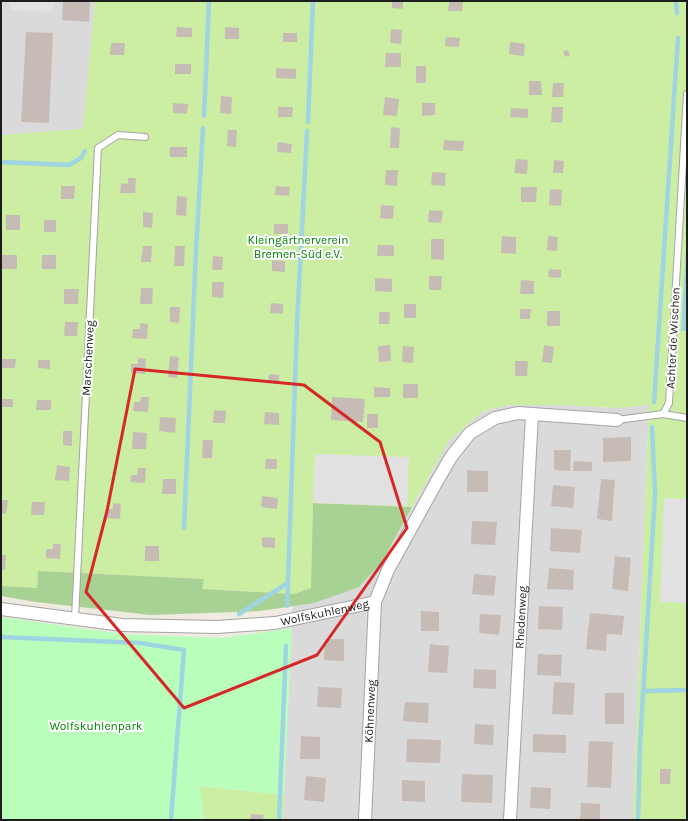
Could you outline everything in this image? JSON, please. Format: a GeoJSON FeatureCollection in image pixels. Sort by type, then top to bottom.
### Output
{"type":"FeatureCollection","features":[{"type":"Feature","properties":{"kind":"street","name":"Wolfskuhlenweg"},"geometry":{"type":"LineString","coordinates":[[1,609],[122,625],[218,627],[275,623],[375,602],[388,570],[436,483],[451,457],[470,433],[496,418],[518,413],[617,420]]}},
{"type":"Feature","properties":{"kind":"street","name":"Rhedenweg"},"geometry":{"type":"LineString","coordinates":[[510,820],[532,415]]}},
{"type":"Feature","properties":{"kind":"street","name":"Köhnenweg"},"geometry":{"type":"LineString","coordinates":[[365,820],[375,602]]}},
{"type":"Feature","properties":{"kind":"lane","name":"Achter de Wischen"},"geometry":{"type":"LineString","coordinates":[[663,414],[669,404],[687,94]]}},
{"type":"Feature","properties":{"kind":"lane","name":"Marschenweg"},"geometry":{"type":"LineString","coordinates":[[75,618],[98,148],[118,135],[144,137]]}},
{"type":"Feature","properties":{"kind":"lane"},"geometry":{"type":"LineString","coordinates":[[617,420],[663,414],[687,418]]}},
{"type":"Feature","properties":{"kind":"highlighted area"},"geometry":{"type":"Polygon","coordinates":[[[135,369],[304,385],[380,442],[407,528],[317,655],[184,708],[86,592],[107,511],[135,369]]]}},
{"type":"Feature","properties":{"kind":"shaded area"},"geometry":{"type":"Polygon","coordinates":[[[1,1],[95,1],[83,129],[1,135],[1,1]]]}},
{"type":"Feature","properties":{"kind":"shaded area"},"geometry":{"type":"Polygon","coordinates":[[[11,1],[54,1],[53,12],[11,10],[11,1]]]}},
{"type":"Feature","properties":{"kind":"shaded area"},"geometry":{"type":"Polygon","coordinates":[[[509,405],[563,405],[609,408],[649,405],[633,820],[283,820],[292,606],[314,603],[382,562],[448,442],[483,411],[509,405]]]}},
{"type":"Feature","properties":{"kind":"shaded area"},"geometry":{"type":"Polygon","coordinates":[[[315,454],[409,457],[407,506],[313,503],[315,454]]]}},
{"type":"Feature","properties":{"kind":"shaded area"},"geometry":{"type":"Polygon","coordinates":[[[664,498],[687,499],[687,603],[660,602],[664,498]]]}},
{"type":"Feature","properties":{"kind":"green space","name":"Kleingärtnerverein Bremen-Süd e.V."},"geometry":{"type":"Polygon","coordinates":[[[95,1],[687,1],[687,820],[633,820],[649,405],[616,408],[563,405],[509,405],[483,411],[448,442],[412,507],[313,503],[311,588],[294,594],[202,589],[203,579],[38,571],[37,588],[1,586],[1,135],[83,129],[95,1]]]}},
{"type":"Feature","properties":{"kind":"green space"},"geometry":{"type":"Polygon","coordinates":[[[313,503],[412,507],[382,562],[359,587],[314,603],[260,611],[151,615],[36,602],[1,596],[1,586],[37,588],[38,571],[204,579],[202,589],[294,594],[311,588],[313,503]]]}},
{"type":"Feature","properties":{"kind":"green space","name":"Wolfskuhlenpark"},"geometry":{"type":"Polygon","coordinates":[[[1,617],[123,634],[223,638],[292,628],[284,795],[200,786],[204,820],[1,820],[1,617]]]}},
{"type":"Feature","properties":{"kind":"green space"},"geometry":{"type":"Polygon","coordinates":[[[199,786],[284,795],[283,820],[204,820],[199,786]]]}},
{"type":"Feature","properties":{"kind":"water"},"geometry":{"type":"Polygon","coordinates":[[[687,230],[687,331],[681,331],[687,230]]]}},
{"type":"Feature","properties":{"kind":"building"},"geometry":{"type":"Polygon","coordinates":[[[63,1],[90,1],[89,22],[62,20],[63,1]]]}},
{"type":"Feature","properties":{"kind":"building"},"geometry":{"type":"Polygon","coordinates":[[[392,1],[403,1],[403,9],[392,8],[392,1]]]}},
{"type":"Feature","properties":{"kind":"building"},"geometry":{"type":"Polygon","coordinates":[[[449,1],[463,1],[462,11],[448,11],[449,1]]]}},
{"type":"Feature","properties":{"kind":"building"},"geometry":{"type":"Polygon","coordinates":[[[177,27],[192,28],[192,37],[176,37],[177,27]]]}},
{"type":"Feature","properties":{"kind":"building"},"geometry":{"type":"Polygon","coordinates":[[[225,27],[239,28],[239,39],[225,39],[225,27]]]}},
{"type":"Feature","properties":{"kind":"building"},"geometry":{"type":"Polygon","coordinates":[[[391,29],[402,30],[401,44],[390,43],[391,29]]]}},
{"type":"Feature","properties":{"kind":"building"},"geometry":{"type":"Polygon","coordinates":[[[26,32],[53,33],[49,123],[21,122],[26,32]]]}},
{"type":"Feature","properties":{"kind":"building"},"geometry":{"type":"Polygon","coordinates":[[[283,33],[297,33],[297,42],[283,42],[283,33]]]}},
{"type":"Feature","properties":{"kind":"building"},"geometry":{"type":"Polygon","coordinates":[[[446,37],[460,38],[459,47],[445,46],[446,37]]]}},
{"type":"Feature","properties":{"kind":"building"},"geometry":{"type":"Polygon","coordinates":[[[510,42],[525,44],[524,56],[509,54],[510,42]]]}},
{"type":"Feature","properties":{"kind":"building"},"geometry":{"type":"Polygon","coordinates":[[[111,43],[125,43],[124,55],[110,55],[111,43]]]}},
{"type":"Feature","properties":{"kind":"building"},"geometry":{"type":"Polygon","coordinates":[[[568,50],[570,55],[565,57],[563,51],[568,50]]]}},
{"type":"Feature","properties":{"kind":"building"},"geometry":{"type":"Polygon","coordinates":[[[386,53],[401,53],[401,67],[385,67],[386,53]]]}},
{"type":"Feature","properties":{"kind":"building"},"geometry":{"type":"Polygon","coordinates":[[[175,64],[191,64],[191,74],[175,74],[175,64]]]}},
{"type":"Feature","properties":{"kind":"building"},"geometry":{"type":"Polygon","coordinates":[[[416,66],[426,66],[426,83],[416,83],[416,66]]]}},
{"type":"Feature","properties":{"kind":"building"},"geometry":{"type":"Polygon","coordinates":[[[276,68],[296,69],[296,79],[276,78],[276,68]]]}},
{"type":"Feature","properties":{"kind":"building"},"geometry":{"type":"Polygon","coordinates":[[[529,81],[541,81],[542,95],[529,95],[529,81]]]}},
{"type":"Feature","properties":{"kind":"building"},"geometry":{"type":"Polygon","coordinates":[[[553,83],[564,83],[563,97],[552,97],[553,83]]]}},
{"type":"Feature","properties":{"kind":"building"},"geometry":{"type":"Polygon","coordinates":[[[221,96],[232,97],[231,114],[220,113],[221,96]]]}},
{"type":"Feature","properties":{"kind":"building"},"geometry":{"type":"Polygon","coordinates":[[[385,97],[399,99],[397,116],[383,115],[385,97]]]}},
{"type":"Feature","properties":{"kind":"building"},"geometry":{"type":"Polygon","coordinates":[[[173,103],[188,104],[187,114],[173,113],[173,103]]]}},
{"type":"Feature","properties":{"kind":"building"},"geometry":{"type":"Polygon","coordinates":[[[422,103],[435,103],[435,115],[422,116],[422,103]]]}},
{"type":"Feature","properties":{"kind":"building"},"geometry":{"type":"Polygon","coordinates":[[[278,107],[293,107],[292,117],[278,117],[278,107]]]}},
{"type":"Feature","properties":{"kind":"building"},"geometry":{"type":"Polygon","coordinates":[[[552,107],[563,107],[562,123],[551,122],[552,107]]]}},
{"type":"Feature","properties":{"kind":"building"},"geometry":{"type":"Polygon","coordinates":[[[511,108],[528,109],[528,118],[510,117],[511,108]]]}},
{"type":"Feature","properties":{"kind":"building"},"geometry":{"type":"Polygon","coordinates":[[[391,127],[400,128],[399,148],[390,148],[391,127]]]}},
{"type":"Feature","properties":{"kind":"building"},"geometry":{"type":"Polygon","coordinates":[[[228,130],[237,130],[236,147],[227,146],[228,130]]]}},
{"type":"Feature","properties":{"kind":"building"},"geometry":{"type":"Polygon","coordinates":[[[444,140],[464,141],[463,151],[443,150],[444,140]]]}},
{"type":"Feature","properties":{"kind":"building"},"geometry":{"type":"Polygon","coordinates":[[[278,142],[292,144],[291,153],[277,152],[278,142]]]}},
{"type":"Feature","properties":{"kind":"building"},"geometry":{"type":"Polygon","coordinates":[[[170,147],[187,147],[187,157],[170,157],[170,147]]]}},
{"type":"Feature","properties":{"kind":"building"},"geometry":{"type":"Polygon","coordinates":[[[516,159],[528,160],[527,174],[514,173],[516,159]]]}},
{"type":"Feature","properties":{"kind":"building"},"geometry":{"type":"Polygon","coordinates":[[[554,160],[564,161],[563,173],[553,173],[554,160]]]}},
{"type":"Feature","properties":{"kind":"building"},"geometry":{"type":"Polygon","coordinates":[[[386,170],[398,170],[397,186],[385,185],[386,170]]]}},
{"type":"Feature","properties":{"kind":"building"},"geometry":{"type":"Polygon","coordinates":[[[432,172],[446,173],[445,186],[431,185],[432,172]]]}},
{"type":"Feature","properties":{"kind":"building"},"geometry":{"type":"Polygon","coordinates":[[[128,178],[136,178],[135,193],[120,193],[121,183],[128,184],[128,178]]]}},
{"type":"Feature","properties":{"kind":"building"},"geometry":{"type":"Polygon","coordinates":[[[61,186],[75,186],[74,199],[61,199],[61,186]]]}},
{"type":"Feature","properties":{"kind":"building"},"geometry":{"type":"Polygon","coordinates":[[[276,186],[290,187],[289,196],[275,195],[276,186]]]}},
{"type":"Feature","properties":{"kind":"building"},"geometry":{"type":"Polygon","coordinates":[[[521,187],[537,187],[536,202],[521,202],[521,187]]]}},
{"type":"Feature","properties":{"kind":"building"},"geometry":{"type":"Polygon","coordinates":[[[550,189],[562,190],[561,206],[549,205],[550,189]]]}},
{"type":"Feature","properties":{"kind":"building"},"geometry":{"type":"Polygon","coordinates":[[[177,196],[187,197],[186,216],[176,215],[177,196]]]}},
{"type":"Feature","properties":{"kind":"building"},"geometry":{"type":"Polygon","coordinates":[[[381,205],[394,206],[393,219],[380,218],[381,205]]]}},
{"type":"Feature","properties":{"kind":"building"},"geometry":{"type":"Polygon","coordinates":[[[429,210],[443,211],[441,223],[428,222],[429,210]]]}},
{"type":"Feature","properties":{"kind":"building"},"geometry":{"type":"Polygon","coordinates":[[[143,212],[153,213],[152,228],[143,227],[143,212]]]}},
{"type":"Feature","properties":{"kind":"building"},"geometry":{"type":"Polygon","coordinates":[[[6,215],[20,215],[20,230],[6,230],[6,215]]]}},
{"type":"Feature","properties":{"kind":"building"},"geometry":{"type":"Polygon","coordinates":[[[44,220],[56,220],[56,232],[44,232],[44,220]]]}},
{"type":"Feature","properties":{"kind":"building"},"geometry":{"type":"Polygon","coordinates":[[[274,224],[288,224],[288,234],[274,234],[274,224]]]}},
{"type":"Feature","properties":{"kind":"building"},"geometry":{"type":"Polygon","coordinates":[[[502,236],[516,237],[516,254],[501,253],[502,236]]]}},
{"type":"Feature","properties":{"kind":"building"},"geometry":{"type":"Polygon","coordinates":[[[548,236],[558,237],[557,251],[547,250],[548,236]]]}},
{"type":"Feature","properties":{"kind":"building"},"geometry":{"type":"Polygon","coordinates":[[[431,239],[444,239],[444,260],[431,259],[431,239]]]}},
{"type":"Feature","properties":{"kind":"building"},"geometry":{"type":"Polygon","coordinates":[[[378,245],[394,245],[394,256],[377,256],[378,245]]]}},
{"type":"Feature","properties":{"kind":"building"},"geometry":{"type":"Polygon","coordinates":[[[143,246],[152,246],[151,262],[141,262],[143,246]]]}},
{"type":"Feature","properties":{"kind":"building"},"geometry":{"type":"Polygon","coordinates":[[[175,246],[185,246],[184,266],[174,266],[175,246]]]}},
{"type":"Feature","properties":{"kind":"building"},"geometry":{"type":"Polygon","coordinates":[[[1,255],[17,255],[17,269],[1,269],[1,255]]]}},
{"type":"Feature","properties":{"kind":"building"},"geometry":{"type":"Polygon","coordinates":[[[42,255],[56,255],[56,269],[42,269],[42,255]]]}},
{"type":"Feature","properties":{"kind":"building"},"geometry":{"type":"Polygon","coordinates":[[[213,256],[223,257],[222,270],[212,270],[213,256]]]}},
{"type":"Feature","properties":{"kind":"building"},"geometry":{"type":"Polygon","coordinates":[[[272,260],[285,261],[285,272],[272,271],[272,260]]]}},
{"type":"Feature","properties":{"kind":"building"},"geometry":{"type":"Polygon","coordinates":[[[549,269],[561,270],[561,278],[548,277],[549,269]]]}},
{"type":"Feature","properties":{"kind":"building"},"geometry":{"type":"Polygon","coordinates":[[[429,276],[442,276],[441,290],[429,290],[429,276]]]}},
{"type":"Feature","properties":{"kind":"building"},"geometry":{"type":"Polygon","coordinates":[[[375,278],[392,279],[392,292],[375,291],[375,278]]]}},
{"type":"Feature","properties":{"kind":"building"},"geometry":{"type":"Polygon","coordinates":[[[521,280],[534,281],[534,294],[520,294],[521,280]]]}},
{"type":"Feature","properties":{"kind":"building"},"geometry":{"type":"Polygon","coordinates":[[[212,282],[224,282],[223,298],[212,297],[212,282]]]}},
{"type":"Feature","properties":{"kind":"building"},"geometry":{"type":"Polygon","coordinates":[[[141,288],[153,288],[152,304],[140,304],[141,288]]]}},
{"type":"Feature","properties":{"kind":"building"},"geometry":{"type":"Polygon","coordinates":[[[64,289],[79,289],[78,304],[64,304],[64,289]]]}},
{"type":"Feature","properties":{"kind":"building"},"geometry":{"type":"Polygon","coordinates":[[[271,303],[283,304],[283,314],[270,313],[271,303]]]}},
{"type":"Feature","properties":{"kind":"building"},"geometry":{"type":"Polygon","coordinates":[[[404,304],[416,304],[416,318],[404,318],[404,304]]]}},
{"type":"Feature","properties":{"kind":"building"},"geometry":{"type":"Polygon","coordinates":[[[170,307],[180,307],[179,323],[170,322],[170,307]]]}},
{"type":"Feature","properties":{"kind":"building"},"geometry":{"type":"Polygon","coordinates":[[[520,309],[531,309],[530,319],[520,319],[520,309]]]}},
{"type":"Feature","properties":{"kind":"building"},"geometry":{"type":"Polygon","coordinates":[[[547,311],[560,311],[560,326],[547,326],[547,311]]]}},
{"type":"Feature","properties":{"kind":"building"},"geometry":{"type":"Polygon","coordinates":[[[379,312],[390,312],[389,324],[379,324],[379,312]]]}},
{"type":"Feature","properties":{"kind":"building"},"geometry":{"type":"Polygon","coordinates":[[[65,322],[78,322],[77,336],[64,336],[65,322]]]}},
{"type":"Feature","properties":{"kind":"building"},"geometry":{"type":"Polygon","coordinates":[[[140,323],[148,324],[147,339],[132,338],[133,329],[140,329],[140,323]]]}},
{"type":"Feature","properties":{"kind":"building"},"geometry":{"type":"Polygon","coordinates":[[[390,345],[391,361],[379,362],[378,346],[390,345]]]}},
{"type":"Feature","properties":{"kind":"building"},"geometry":{"type":"Polygon","coordinates":[[[544,345],[554,347],[552,363],[542,362],[544,345]]]}},
{"type":"Feature","properties":{"kind":"building"},"geometry":{"type":"Polygon","coordinates":[[[403,346],[414,347],[413,363],[402,362],[403,346]]]}},
{"type":"Feature","properties":{"kind":"building"},"geometry":{"type":"Polygon","coordinates":[[[170,356],[179,357],[177,378],[168,377],[170,356]]]}},
{"type":"Feature","properties":{"kind":"building"},"geometry":{"type":"Polygon","coordinates":[[[138,358],[146,359],[145,374],[131,373],[131,364],[138,364],[138,358]]]}},
{"type":"Feature","properties":{"kind":"building"},"geometry":{"type":"Polygon","coordinates":[[[1,359],[16,359],[15,368],[1,368],[1,359]]]}},
{"type":"Feature","properties":{"kind":"building"},"geometry":{"type":"Polygon","coordinates":[[[38,360],[50,360],[50,369],[38,368],[38,360]]]}},
{"type":"Feature","properties":{"kind":"building"},"geometry":{"type":"Polygon","coordinates":[[[515,361],[528,361],[527,376],[515,376],[515,361]]]}},
{"type":"Feature","properties":{"kind":"building"},"geometry":{"type":"Polygon","coordinates":[[[269,374],[279,375],[279,383],[268,383],[269,374]]]}},
{"type":"Feature","properties":{"kind":"building"},"geometry":{"type":"Polygon","coordinates":[[[403,384],[418,384],[418,398],[403,398],[403,384]]]}},
{"type":"Feature","properties":{"kind":"building"},"geometry":{"type":"Polygon","coordinates":[[[374,387],[390,388],[390,397],[374,397],[374,387]]]}},
{"type":"Feature","properties":{"kind":"building"},"geometry":{"type":"Polygon","coordinates":[[[141,397],[149,397],[148,412],[133,411],[134,402],[140,402],[141,397]]]}},
{"type":"Feature","properties":{"kind":"building"},"geometry":{"type":"Polygon","coordinates":[[[332,397],[365,399],[363,422],[331,420],[332,397]]]}},
{"type":"Feature","properties":{"kind":"building"},"geometry":{"type":"Polygon","coordinates":[[[1,399],[13,399],[13,407],[1,407],[1,399]]]}},
{"type":"Feature","properties":{"kind":"building"},"geometry":{"type":"Polygon","coordinates":[[[37,400],[51,400],[51,410],[36,410],[37,400]]]}},
{"type":"Feature","properties":{"kind":"building"},"geometry":{"type":"Polygon","coordinates":[[[214,410],[226,411],[225,423],[213,423],[214,410]]]}},
{"type":"Feature","properties":{"kind":"building"},"geometry":{"type":"Polygon","coordinates":[[[265,412],[279,413],[279,425],[264,424],[265,412]]]}},
{"type":"Feature","properties":{"kind":"building"},"geometry":{"type":"Polygon","coordinates":[[[367,414],[378,414],[378,428],[367,428],[367,414]]]}},
{"type":"Feature","properties":{"kind":"building"},"geometry":{"type":"Polygon","coordinates":[[[160,417],[176,418],[175,433],[159,431],[160,417]]]}},
{"type":"Feature","properties":{"kind":"building"},"geometry":{"type":"Polygon","coordinates":[[[63,431],[72,431],[72,446],[63,445],[63,431]]]}},
{"type":"Feature","properties":{"kind":"building"},"geometry":{"type":"Polygon","coordinates":[[[133,432],[147,433],[146,449],[132,449],[133,432]]]}},
{"type":"Feature","properties":{"kind":"building"},"geometry":{"type":"Polygon","coordinates":[[[631,437],[631,461],[603,462],[603,438],[631,437]]]}},
{"type":"Feature","properties":{"kind":"building"},"geometry":{"type":"Polygon","coordinates":[[[203,440],[213,440],[212,458],[202,458],[203,440]]]}},
{"type":"Feature","properties":{"kind":"building"},"geometry":{"type":"Polygon","coordinates":[[[554,450],[571,450],[570,471],[554,470],[554,450]]]}},
{"type":"Feature","properties":{"kind":"building"},"geometry":{"type":"Polygon","coordinates":[[[266,459],[277,459],[277,469],[265,469],[266,459]]]}},
{"type":"Feature","properties":{"kind":"building"},"geometry":{"type":"Polygon","coordinates":[[[574,461],[592,462],[592,471],[573,471],[574,461]]]}},
{"type":"Feature","properties":{"kind":"building"},"geometry":{"type":"Polygon","coordinates":[[[57,465],[70,467],[69,481],[55,480],[57,465]]]}},
{"type":"Feature","properties":{"kind":"building"},"geometry":{"type":"Polygon","coordinates":[[[138,468],[146,468],[145,483],[130,482],[131,475],[137,475],[138,468]]]}},
{"type":"Feature","properties":{"kind":"building"},"geometry":{"type":"Polygon","coordinates":[[[467,470],[488,471],[488,492],[467,492],[467,470]]]}},
{"type":"Feature","properties":{"kind":"building"},"geometry":{"type":"Polygon","coordinates":[[[163,479],[176,479],[176,494],[162,494],[163,479]]]}},
{"type":"Feature","properties":{"kind":"building"},"geometry":{"type":"Polygon","coordinates":[[[601,479],[615,480],[612,521],[597,519],[601,479]]]}},
{"type":"Feature","properties":{"kind":"building"},"geometry":{"type":"Polygon","coordinates":[[[553,485],[575,487],[573,508],[551,506],[553,485]]]}},
{"type":"Feature","properties":{"kind":"building"},"geometry":{"type":"Polygon","coordinates":[[[262,496],[278,498],[277,509],[261,507],[262,496]]]}},
{"type":"Feature","properties":{"kind":"building"},"geometry":{"type":"Polygon","coordinates":[[[1,500],[8,500],[6,514],[1,513],[1,500]]]}},
{"type":"Feature","properties":{"kind":"building"},"geometry":{"type":"Polygon","coordinates":[[[32,502],[45,502],[44,515],[31,515],[32,502]]]}},
{"type":"Feature","properties":{"kind":"building"},"geometry":{"type":"Polygon","coordinates":[[[113,503],[121,504],[120,519],[105,518],[106,509],[113,509],[113,503]]]}},
{"type":"Feature","properties":{"kind":"building"},"geometry":{"type":"Polygon","coordinates":[[[472,521],[497,522],[495,545],[471,544],[472,521]]]}},
{"type":"Feature","properties":{"kind":"building"},"geometry":{"type":"Polygon","coordinates":[[[551,528],[582,530],[580,553],[550,551],[551,528]]]}},
{"type":"Feature","properties":{"kind":"building"},"geometry":{"type":"Polygon","coordinates":[[[262,537],[275,538],[275,548],[262,547],[262,537]]]}},
{"type":"Feature","properties":{"kind":"building"},"geometry":{"type":"Polygon","coordinates":[[[53,544],[61,544],[60,559],[46,558],[46,549],[53,549],[53,544]]]}},
{"type":"Feature","properties":{"kind":"building"},"geometry":{"type":"Polygon","coordinates":[[[145,546],[159,546],[159,561],[145,561],[145,546]]]}},
{"type":"Feature","properties":{"kind":"building"},"geometry":{"type":"Polygon","coordinates":[[[1,555],[6,555],[5,570],[1,570],[1,555]]]}},
{"type":"Feature","properties":{"kind":"building"},"geometry":{"type":"Polygon","coordinates":[[[615,556],[631,558],[628,591],[612,589],[615,556]]]}},
{"type":"Feature","properties":{"kind":"building"},"geometry":{"type":"Polygon","coordinates":[[[549,568],[574,570],[573,590],[547,589],[549,568]]]}},
{"type":"Feature","properties":{"kind":"building"},"geometry":{"type":"Polygon","coordinates":[[[474,574],[496,576],[494,596],[472,594],[474,574]]]}},
{"type":"Feature","properties":{"kind":"building"},"geometry":{"type":"Polygon","coordinates":[[[539,606],[563,607],[562,630],[538,629],[539,606]]]}},
{"type":"Feature","properties":{"kind":"building"},"geometry":{"type":"Polygon","coordinates":[[[421,611],[439,612],[439,631],[421,631],[421,611]]]}},
{"type":"Feature","properties":{"kind":"building"},"geometry":{"type":"Polygon","coordinates":[[[590,613],[624,616],[622,635],[607,634],[606,651],[586,649],[590,613]]]}},
{"type":"Feature","properties":{"kind":"building"},"geometry":{"type":"Polygon","coordinates":[[[480,614],[501,615],[499,635],[479,633],[480,614]]]}},
{"type":"Feature","properties":{"kind":"building"},"geometry":{"type":"Polygon","coordinates":[[[325,639],[344,639],[344,661],[324,660],[325,639]]]}},
{"type":"Feature","properties":{"kind":"building"},"geometry":{"type":"Polygon","coordinates":[[[430,644],[449,646],[447,673],[428,672],[430,644]]]}},
{"type":"Feature","properties":{"kind":"building"},"geometry":{"type":"Polygon","coordinates":[[[538,654],[562,655],[561,676],[537,675],[538,654]]]}},
{"type":"Feature","properties":{"kind":"building"},"geometry":{"type":"Polygon","coordinates":[[[474,669],[496,670],[496,689],[473,688],[474,669]]]}},
{"type":"Feature","properties":{"kind":"building"},"geometry":{"type":"Polygon","coordinates":[[[554,682],[575,683],[573,715],[552,714],[554,682]]]}},
{"type":"Feature","properties":{"kind":"building"},"geometry":{"type":"Polygon","coordinates":[[[318,687],[342,688],[341,708],[317,707],[318,687]]]}},
{"type":"Feature","properties":{"kind":"building"},"geometry":{"type":"Polygon","coordinates":[[[605,693],[624,693],[624,724],[605,724],[605,693]]]}},
{"type":"Feature","properties":{"kind":"building"},"geometry":{"type":"Polygon","coordinates":[[[405,702],[429,703],[428,723],[403,721],[405,702]]]}},
{"type":"Feature","properties":{"kind":"building"},"geometry":{"type":"Polygon","coordinates":[[[475,724],[494,725],[493,745],[474,744],[475,724]]]}},
{"type":"Feature","properties":{"kind":"building"},"geometry":{"type":"Polygon","coordinates":[[[533,734],[566,735],[566,753],[533,752],[533,734]]]}},
{"type":"Feature","properties":{"kind":"building"},"geometry":{"type":"Polygon","coordinates":[[[301,736],[320,737],[320,759],[300,759],[301,736]]]}},
{"type":"Feature","properties":{"kind":"building"},"geometry":{"type":"Polygon","coordinates":[[[407,739],[441,740],[440,763],[406,762],[407,739]]]}},
{"type":"Feature","properties":{"kind":"building"},"geometry":{"type":"Polygon","coordinates":[[[589,741],[613,742],[611,788],[587,787],[589,741]]]}},
{"type":"Feature","properties":{"kind":"building"},"geometry":{"type":"Polygon","coordinates":[[[660,769],[671,769],[670,784],[660,784],[660,769]]]}},
{"type":"Feature","properties":{"kind":"building"},"geometry":{"type":"Polygon","coordinates":[[[462,774],[493,775],[492,803],[461,802],[462,774]]]}},
{"type":"Feature","properties":{"kind":"building"},"geometry":{"type":"Polygon","coordinates":[[[306,776],[326,778],[324,802],[304,800],[306,776]]]}},
{"type":"Feature","properties":{"kind":"building"},"geometry":{"type":"Polygon","coordinates":[[[402,780],[425,781],[425,802],[402,801],[402,780]]]}},
{"type":"Feature","properties":{"kind":"building"},"geometry":{"type":"Polygon","coordinates":[[[531,787],[551,788],[550,809],[530,808],[531,787]]]}},
{"type":"Feature","properties":{"kind":"building"},"geometry":{"type":"Polygon","coordinates":[[[581,803],[600,804],[600,820],[580,820],[581,803]]]}},
{"type":"Feature","properties":{"kind":"building"},"geometry":{"type":"Polygon","coordinates":[[[251,814],[264,815],[263,820],[250,820],[251,814]]]}},
{"type":"Feature","properties":{"kind":"waterway"},"geometry":{"type":"LineString","coordinates":[[204,116],[209,1]]}},
{"type":"Feature","properties":{"kind":"waterway"},"geometry":{"type":"LineString","coordinates":[[308,122],[313,1]]}},
{"type":"Feature","properties":{"kind":"waterway"},"geometry":{"type":"LineString","coordinates":[[676,1],[677,13]]}},
{"type":"Feature","properties":{"kind":"waterway"},"geometry":{"type":"LineString","coordinates":[[654,402],[678,38]]}},
{"type":"Feature","properties":{"kind":"waterway"},"geometry":{"type":"LineString","coordinates":[[184,528],[203,128]]}},
{"type":"Feature","properties":{"kind":"waterway"},"geometry":{"type":"LineString","coordinates":[[239,614],[288,583],[297,325],[307,131]]}},
{"type":"Feature","properties":{"kind":"waterway"},"geometry":{"type":"LineString","coordinates":[[1,162],[69,165],[81,158],[85,151]]}},
{"type":"Feature","properties":{"kind":"waterway"},"geometry":{"type":"LineString","coordinates":[[638,820],[640,745],[655,494],[652,427]]}},
{"type":"Feature","properties":{"kind":"waterway"},"geometry":{"type":"LineString","coordinates":[[287,606],[288,583]]}},
{"type":"Feature","properties":{"kind":"waterway"},"geometry":{"type":"LineString","coordinates":[[1,637],[140,643],[184,650],[171,820]]}},
{"type":"Feature","properties":{"kind":"waterway"},"geometry":{"type":"LineString","coordinates":[[279,820],[286,646]]}},
{"type":"Feature","properties":{"kind":"waterway"},"geometry":{"type":"LineString","coordinates":[[643,691],[687,690]]}}]}
